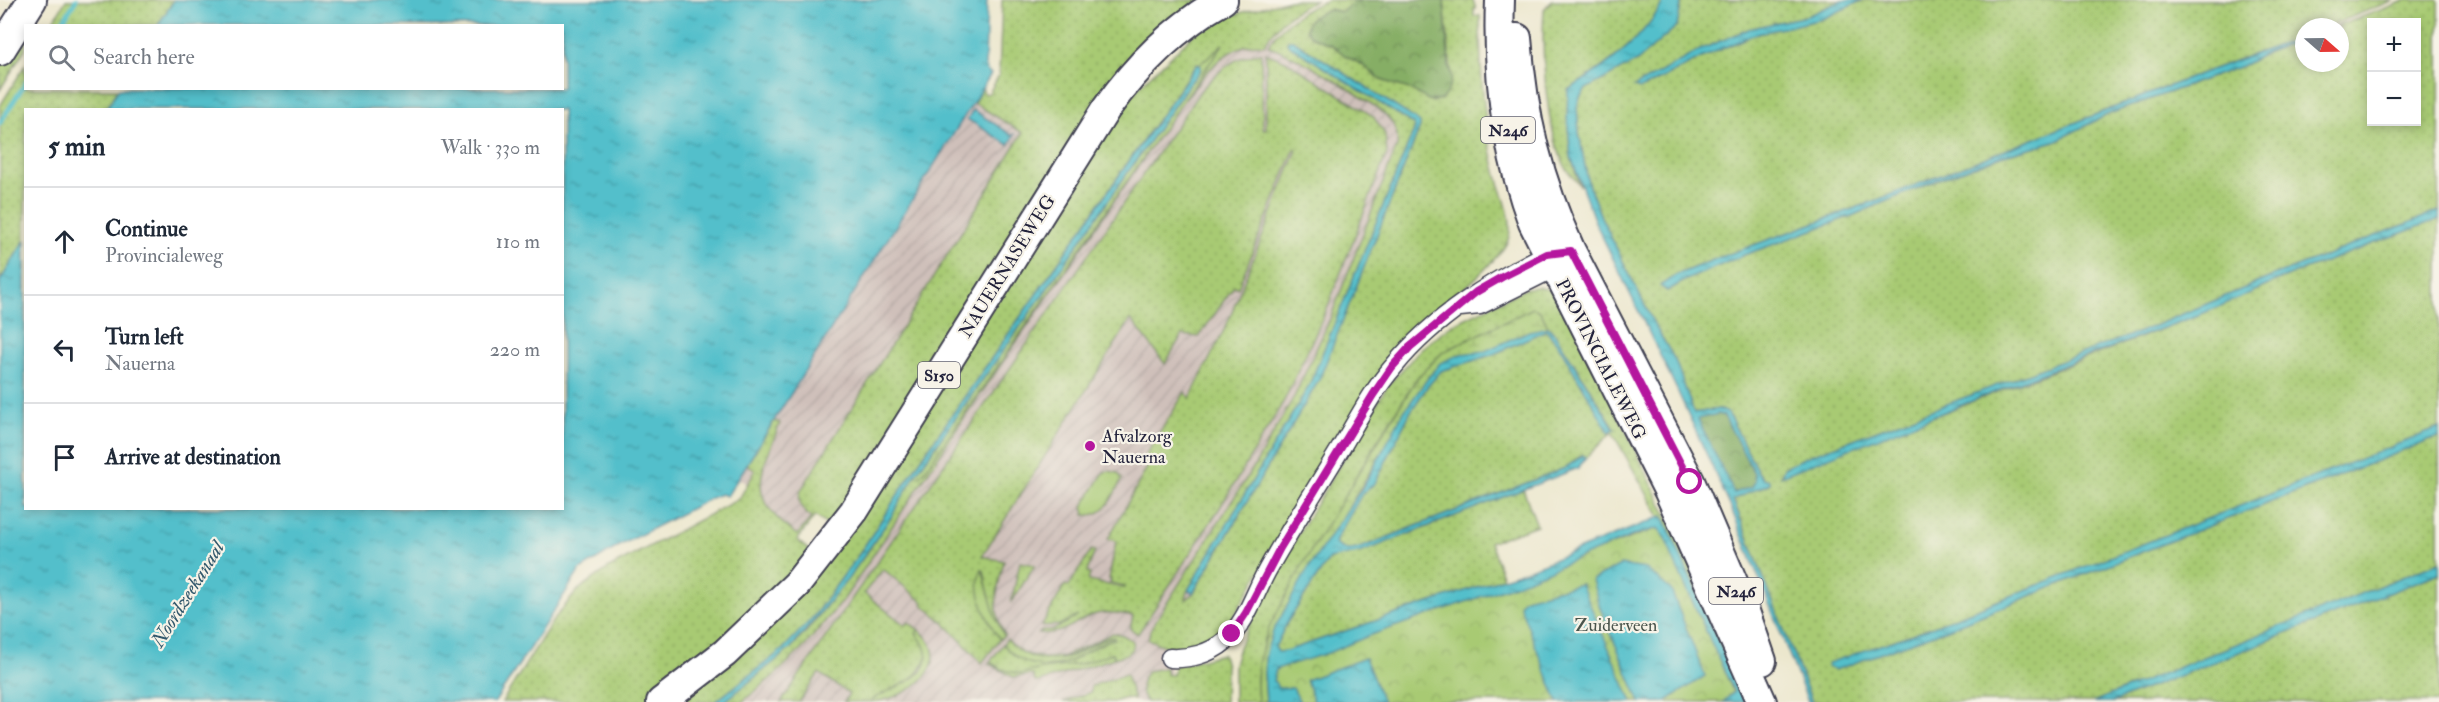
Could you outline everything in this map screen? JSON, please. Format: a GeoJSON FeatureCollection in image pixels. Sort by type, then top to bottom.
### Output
{"type":"FeatureCollection","features":[{"type":"Feature","properties":{"kind":"main road"},"geometry":{"type":"LineString","coordinates":[[0,51],[32,0]]}},
{"type":"Feature","properties":{"kind":"main road","name":"NAUERNASEWEG"},"geometry":{"type":"LineString","coordinates":[[661,702],[725,653],[810,568],[854,511],[1106,109],[1128,78],[1186,22],[1223,0]]}},
{"type":"Feature","properties":{"kind":"main road","name":"PROVINCIALEWEG"},"geometry":{"type":"LineString","coordinates":[[1500,0],[1499,62],[1507,126],[1518,181],[1533,223],[1557,258],[1690,482],[1742,603],[1777,702]]}},
{"type":"Feature","properties":{"kind":"main road","name":"PROVINCIALEWEG"},"geometry":{"type":"LineString","coordinates":[[1518,0],[1517,39],[1527,122],[1541,176],[1557,258],[1670,492],[1762,702]]}},
{"type":"Feature","properties":{"kind":"street"},"geometry":{"type":"LineString","coordinates":[[1170,658],[1199,655],[1208,651],[1225,641],[1238,627],[1274,558],[1382,381],[1415,342],[1476,292],[1557,258]]}},
{"type":"Feature","properties":{"kind":"shaded area","name":"Afvalzorg Nauerna"},"geometry":{"type":"Polygon","coordinates":[[[1263,33],[1272,34],[1420,127],[1313,392],[1193,593],[1186,600],[1171,649],[1168,702],[1137,702],[1131,699],[1114,702],[715,702],[860,553],[917,465],[1197,63],[1263,33]]]}},
{"type":"Feature","properties":{"kind":"shaded area"},"geometry":{"type":"Polygon","coordinates":[[[974,101],[1023,133],[801,490],[798,497],[800,507],[811,518],[798,536],[771,514],[761,490],[738,478],[974,101]]]}},
{"type":"Feature","properties":{"kind":"green space"},"geometry":{"type":"Polygon","coordinates":[[[66,0],[174,0],[159,24],[51,24],[66,0]]]}},
{"type":"Feature","properties":{"kind":"green space"},"geometry":{"type":"Polygon","coordinates":[[[1002,0],[1202,0],[1191,7],[830,527],[815,516],[797,540],[811,552],[788,579],[668,685],[643,702],[502,702],[554,619],[578,590],[609,568],[739,499],[755,471],[747,464],[774,421],[780,423],[763,472],[761,484],[763,496],[780,521],[797,535],[811,518],[801,506],[799,499],[801,490],[1023,133],[974,103],[982,88],[985,94],[989,93],[999,75],[1002,0]]]}},
{"type":"Feature","properties":{"kind":"green space"},"geometry":{"type":"Polygon","coordinates":[[[1290,0],[1317,0],[1287,18],[1264,45],[1240,48],[1218,61],[1185,100],[1222,45],[1200,64],[1197,63],[917,465],[860,553],[807,625],[782,650],[715,702],[678,702],[741,653],[1131,94],[1197,31],[1228,16],[1290,0]]]}},
{"type":"Feature","properties":{"kind":"green space"},"geometry":{"type":"Polygon","coordinates":[[[1328,0],[1364,0],[1351,4],[1342,12],[1330,9],[1311,36],[1332,45],[1381,80],[1409,89],[1433,102],[1451,72],[1444,0],[1473,0],[1476,9],[1474,16],[1480,16],[1482,78],[1489,139],[1509,214],[1508,241],[1475,279],[1413,333],[1386,363],[1229,624],[1220,633],[1192,648],[1171,648],[1148,639],[1151,628],[1255,465],[1295,395],[1330,319],[1397,146],[1394,126],[1381,112],[1313,67],[1268,46],[1287,23],[1302,12],[1328,0]],[[1293,40],[1287,42],[1413,124],[1415,128],[1309,386],[1188,590],[1186,600],[1193,594],[1319,380],[1420,127],[1415,119],[1293,40]]]}},
{"type":"Feature","properties":{"kind":"green space"},"geometry":{"type":"Polygon","coordinates":[[[1444,0],[1451,80],[1441,100],[1430,101],[1409,89],[1381,80],[1363,65],[1347,57],[1332,45],[1311,36],[1306,30],[1308,21],[1316,15],[1328,10],[1342,12],[1353,2],[1444,0]]]}},
{"type":"Feature","properties":{"kind":"green space"},"geometry":{"type":"Polygon","coordinates":[[[1552,0],[1664,0],[1635,40],[1596,72],[1568,90],[1567,117],[1571,157],[1580,186],[1564,164],[1552,129],[1544,66],[1543,26],[1544,9],[1552,0]]]}},
{"type":"Feature","properties":{"kind":"green space"},"geometry":{"type":"Polygon","coordinates":[[[1682,0],[1843,0],[1807,16],[1751,28],[1702,49],[1635,87],[1651,84],[1752,35],[1822,19],[1863,0],[2394,0],[2349,18],[2295,18],[2295,39],[1872,202],[1718,258],[1676,275],[1660,286],[1667,291],[1686,280],[1744,255],[1854,215],[1939,179],[2004,155],[2055,141],[2109,114],[2242,66],[2268,52],[2295,42],[2295,72],[2349,72],[2349,22],[2407,0],[2439,0],[2439,211],[2147,329],[1806,457],[1784,468],[1781,475],[2209,311],[2298,272],[2439,219],[2439,428],[1918,632],[1829,663],[1827,667],[1835,670],[1945,630],[2439,437],[2439,562],[2093,702],[1812,702],[1733,499],[1769,484],[1758,472],[1728,413],[1719,409],[1694,413],[1675,360],[1655,326],[1601,217],[1588,183],[1579,133],[1577,108],[1580,97],[1586,89],[1637,61],[1677,26],[1682,0]]]}},
{"type":"Feature","properties":{"kind":"green space"},"geometry":{"type":"Polygon","coordinates":[[[24,29],[24,51],[0,90],[0,68],[24,29]]]}},
{"type":"Feature","properties":{"kind":"green space"},"geometry":{"type":"Polygon","coordinates":[[[1223,44],[923,473],[917,477],[915,475],[1200,71],[1200,64],[1223,44]]]}},
{"type":"Feature","properties":{"kind":"green space"},"geometry":{"type":"Polygon","coordinates":[[[1261,53],[1263,129],[1266,129],[1266,53],[1288,62],[1373,116],[1385,134],[1387,153],[1326,311],[1284,401],[1219,509],[1138,634],[1130,629],[1133,616],[1119,613],[1096,614],[1063,630],[1039,633],[1043,630],[1053,630],[1078,616],[1059,625],[1041,626],[1065,585],[1069,586],[1091,550],[1095,551],[1087,572],[1090,574],[1088,581],[1125,588],[1125,586],[1110,583],[1116,541],[1108,539],[1150,462],[1145,456],[1185,392],[1190,398],[1227,324],[1297,150],[1295,148],[1238,288],[1234,286],[1199,337],[1182,335],[1165,364],[1131,319],[982,556],[1004,561],[997,608],[1005,635],[994,615],[984,570],[979,590],[992,626],[1000,639],[982,663],[943,622],[922,604],[923,602],[883,569],[864,593],[905,625],[908,622],[919,630],[917,633],[926,646],[925,663],[912,679],[869,702],[844,702],[849,694],[819,673],[799,702],[781,702],[1201,90],[1221,70],[1235,61],[1261,53]]]}},
{"type":"Feature","properties":{"kind":"green space"},"geometry":{"type":"Polygon","coordinates":[[[24,67],[24,90],[118,90],[107,108],[24,108],[24,242],[0,281],[0,106],[24,67]]]}},
{"type":"Feature","properties":{"kind":"green space"},"geometry":{"type":"Polygon","coordinates":[[[1146,155],[961,423],[846,596],[805,646],[776,674],[742,702],[724,702],[790,649],[807,631],[869,550],[915,475],[923,473],[1146,155]]]}},
{"type":"Feature","properties":{"kind":"green space"},"geometry":{"type":"Polygon","coordinates":[[[1538,287],[1551,290],[1562,299],[1758,702],[1745,702],[1667,524],[1663,516],[1660,517],[1612,432],[1586,458],[1582,455],[1565,468],[1359,548],[1347,551],[1335,543],[1362,493],[1375,483],[1411,411],[1441,371],[1494,354],[1546,330],[1615,428],[1555,334],[1548,327],[1540,311],[1533,308],[1443,352],[1417,378],[1371,451],[1264,640],[1257,676],[1258,702],[1234,702],[1234,665],[1239,647],[1265,589],[1388,385],[1422,348],[1452,325],[1527,288],[1538,287]]]}},
{"type":"Feature","properties":{"kind":"green space"},"geometry":{"type":"Polygon","coordinates":[[[1533,308],[1540,311],[1548,327],[1438,370],[1381,453],[1275,632],[1266,702],[1258,702],[1258,664],[1268,630],[1304,562],[1417,378],[1443,352],[1533,308]]]}},
{"type":"Feature","properties":{"kind":"green space"},"geometry":{"type":"Polygon","coordinates":[[[1718,413],[1724,416],[1754,473],[1755,481],[1752,487],[1733,493],[1697,419],[1718,413]]]}},
{"type":"Feature","properties":{"kind":"green space"},"geometry":{"type":"Polygon","coordinates":[[[1104,472],[1118,473],[1122,479],[1112,498],[1099,513],[1085,515],[1083,506],[1104,472]]]}},
{"type":"Feature","properties":{"kind":"green space"},"geometry":{"type":"Polygon","coordinates":[[[1523,489],[1537,525],[1490,542],[1503,578],[1278,652],[1275,647],[1288,621],[1329,559],[1412,533],[1523,489]]]}},
{"type":"Feature","properties":{"kind":"green space","name":"Zuiderveen"},"geometry":{"type":"Polygon","coordinates":[[[1658,528],[1663,532],[1738,702],[1266,702],[1264,672],[1658,528]]]}},
{"type":"Feature","properties":{"kind":"green space"},"geometry":{"type":"Polygon","coordinates":[[[1020,562],[1035,565],[1011,603],[1020,562]]]}},
{"type":"Feature","properties":{"kind":"green space"},"geometry":{"type":"Polygon","coordinates":[[[982,569],[995,616],[1004,636],[1000,639],[982,605],[978,586],[982,569]]]}},
{"type":"Feature","properties":{"kind":"green space"},"geometry":{"type":"Polygon","coordinates":[[[2439,573],[2439,702],[2113,702],[2439,573]]]}},
{"type":"Feature","properties":{"kind":"green space"},"geometry":{"type":"Polygon","coordinates":[[[919,630],[930,643],[934,656],[931,668],[923,679],[897,696],[869,702],[903,684],[923,669],[927,660],[925,648],[916,633],[919,630]]]}},
{"type":"Feature","properties":{"kind":"green space"},"geometry":{"type":"Polygon","coordinates":[[[1113,633],[1123,635],[1133,641],[1133,649],[1115,658],[1112,653],[1081,664],[1021,674],[1003,670],[990,662],[1003,644],[1018,658],[1027,662],[1047,666],[1057,665],[1076,658],[1099,644],[1115,639],[1104,640],[1070,656],[1046,662],[1034,660],[1023,653],[1044,658],[1062,657],[1113,633]]]}},
{"type":"Feature","properties":{"kind":"green space"},"geometry":{"type":"Polygon","coordinates":[[[1114,637],[1115,639],[1099,644],[1076,658],[1047,666],[1018,658],[1003,644],[1007,639],[1032,657],[1050,660],[1070,657],[1100,641],[1114,637]]]}},
{"type":"Feature","properties":{"kind":"green space"},"geometry":{"type":"Polygon","coordinates":[[[1112,653],[1115,658],[1039,682],[1035,682],[1033,675],[1013,677],[989,664],[990,662],[1003,670],[1021,674],[1081,664],[1112,653]]]}},
{"type":"Feature","properties":{"kind":"green space"},"geometry":{"type":"Polygon","coordinates":[[[1223,654],[1226,666],[1225,702],[1147,702],[1144,699],[1141,687],[1147,671],[1166,668],[1166,674],[1173,675],[1174,666],[1223,654]]]}},
{"type":"Feature","properties":{"kind":"green space"},"geometry":{"type":"Polygon","coordinates":[[[1126,674],[1134,700],[1126,698],[1114,702],[1063,702],[1091,692],[1091,686],[1126,674]]]}},
{"type":"Feature","properties":{"kind":"water","name":"Noordzeekanaal"},"geometry":{"type":"Polygon","coordinates":[[[174,0],[987,0],[985,65],[991,74],[727,496],[721,494],[713,497],[619,546],[580,570],[495,702],[0,702],[0,281],[24,242],[24,510],[564,510],[564,108],[107,108],[118,90],[564,90],[564,24],[159,24],[174,0]]]}},
{"type":"Feature","properties":{"kind":"water"},"geometry":{"type":"Polygon","coordinates":[[[1664,0],[1682,0],[1677,26],[1637,61],[1586,89],[1580,97],[1577,108],[1579,133],[1588,183],[1601,217],[1655,326],[1675,360],[1694,413],[1719,409],[1728,413],[1758,472],[1770,483],[1733,500],[1812,702],[1808,702],[1731,508],[1677,390],[1595,222],[1571,157],[1567,117],[1568,90],[1596,72],[1635,40],[1664,0]],[[1718,414],[1698,419],[1734,493],[1752,487],[1755,481],[1754,473],[1724,416],[1718,414]]]}},
{"type":"Feature","properties":{"kind":"water"},"geometry":{"type":"Polygon","coordinates":[[[1843,0],[1863,0],[1822,19],[1752,35],[1640,89],[1634,87],[1702,49],[1751,28],[1807,16],[1843,0]]]}},
{"type":"Feature","properties":{"kind":"water"},"geometry":{"type":"Polygon","coordinates":[[[2295,39],[2295,42],[2268,52],[2242,66],[2109,114],[2055,141],[2004,155],[1939,179],[1854,215],[1744,255],[1686,280],[1667,291],[1660,286],[1676,275],[1718,258],[1872,202],[2295,39]]]}},
{"type":"Feature","properties":{"kind":"water"},"geometry":{"type":"Polygon","coordinates":[[[1288,40],[1293,40],[1415,119],[1420,123],[1420,127],[1319,380],[1193,593],[1188,590],[1309,386],[1415,128],[1413,124],[1290,46],[1287,43],[1288,40]]]}},
{"type":"Feature","properties":{"kind":"water"},"geometry":{"type":"Polygon","coordinates":[[[1197,64],[1201,66],[1200,71],[915,475],[891,517],[848,579],[790,649],[724,702],[715,702],[782,650],[814,616],[860,553],[917,465],[1197,64]]]}},
{"type":"Feature","properties":{"kind":"water"},"geometry":{"type":"Polygon","coordinates":[[[973,110],[1012,135],[1015,134],[1009,145],[967,119],[973,110]]]}},
{"type":"Feature","properties":{"kind":"water"},"geometry":{"type":"Polygon","coordinates":[[[2439,211],[2439,219],[2298,272],[2209,311],[1781,476],[1784,468],[1806,457],[2147,329],[2439,211]]]}},
{"type":"Feature","properties":{"kind":"water"},"geometry":{"type":"Polygon","coordinates":[[[1548,327],[1555,334],[1615,429],[1609,432],[1559,346],[1546,330],[1494,354],[1441,371],[1411,411],[1375,483],[1362,494],[1336,540],[1335,544],[1338,546],[1347,550],[1360,548],[1565,468],[1583,455],[1586,458],[1578,468],[1362,552],[1329,559],[1288,621],[1275,647],[1278,652],[1286,651],[1530,569],[1663,516],[1745,702],[1723,702],[1734,692],[1673,559],[1666,538],[1658,528],[1635,535],[1514,585],[1371,635],[1328,653],[1276,669],[1273,681],[1278,688],[1293,688],[1300,702],[1266,702],[1264,672],[1266,652],[1273,631],[1308,569],[1366,482],[1403,413],[1428,378],[1440,363],[1461,354],[1485,351],[1529,331],[1548,327]]]}},
{"type":"Feature","properties":{"kind":"water"},"geometry":{"type":"Polygon","coordinates":[[[2439,428],[2439,437],[1945,630],[1835,670],[1827,667],[1828,663],[1918,632],[2439,428]]]}},
{"type":"Feature","properties":{"kind":"water"},"geometry":{"type":"Polygon","coordinates":[[[2439,562],[2439,573],[2113,702],[2093,702],[2439,562]]]}},
{"type":"Feature","properties":{"kind":"water"},"geometry":{"type":"Polygon","coordinates":[[[1620,565],[1646,569],[1671,590],[1705,676],[1665,702],[1640,702],[1600,608],[1592,580],[1620,565]]]}},
{"type":"Feature","properties":{"kind":"water"},"geometry":{"type":"Polygon","coordinates":[[[1581,584],[1632,702],[1558,702],[1519,604],[1525,598],[1581,584]]]}},
{"type":"Feature","properties":{"kind":"water"},"geometry":{"type":"Polygon","coordinates":[[[1365,658],[1383,702],[1314,702],[1306,680],[1365,658]]]}},
{"type":"Feature","properties":{"kind":"waterway"},"geometry":{"type":"LineString","coordinates":[[61,24],[76,0]]}},
{"type":"Feature","properties":{"kind":"waterway"},"geometry":{"type":"LineString","coordinates":[[0,123],[24,85]]}},
{"type":"Feature","properties":{"kind":"place","name":"Afvalzorg Nauerna"},"geometry":{"type":"Point","coordinates":[1090,446]}},
{"type":"Feature","properties":{"kind":"route"},"geometry":{"type":"LineString","coordinates":[[1232,634],[1246,613],[1280,548],[1392,367],[1421,336],[1476,292],[1547,254],[1571,251],[1690,482]]}}]}
